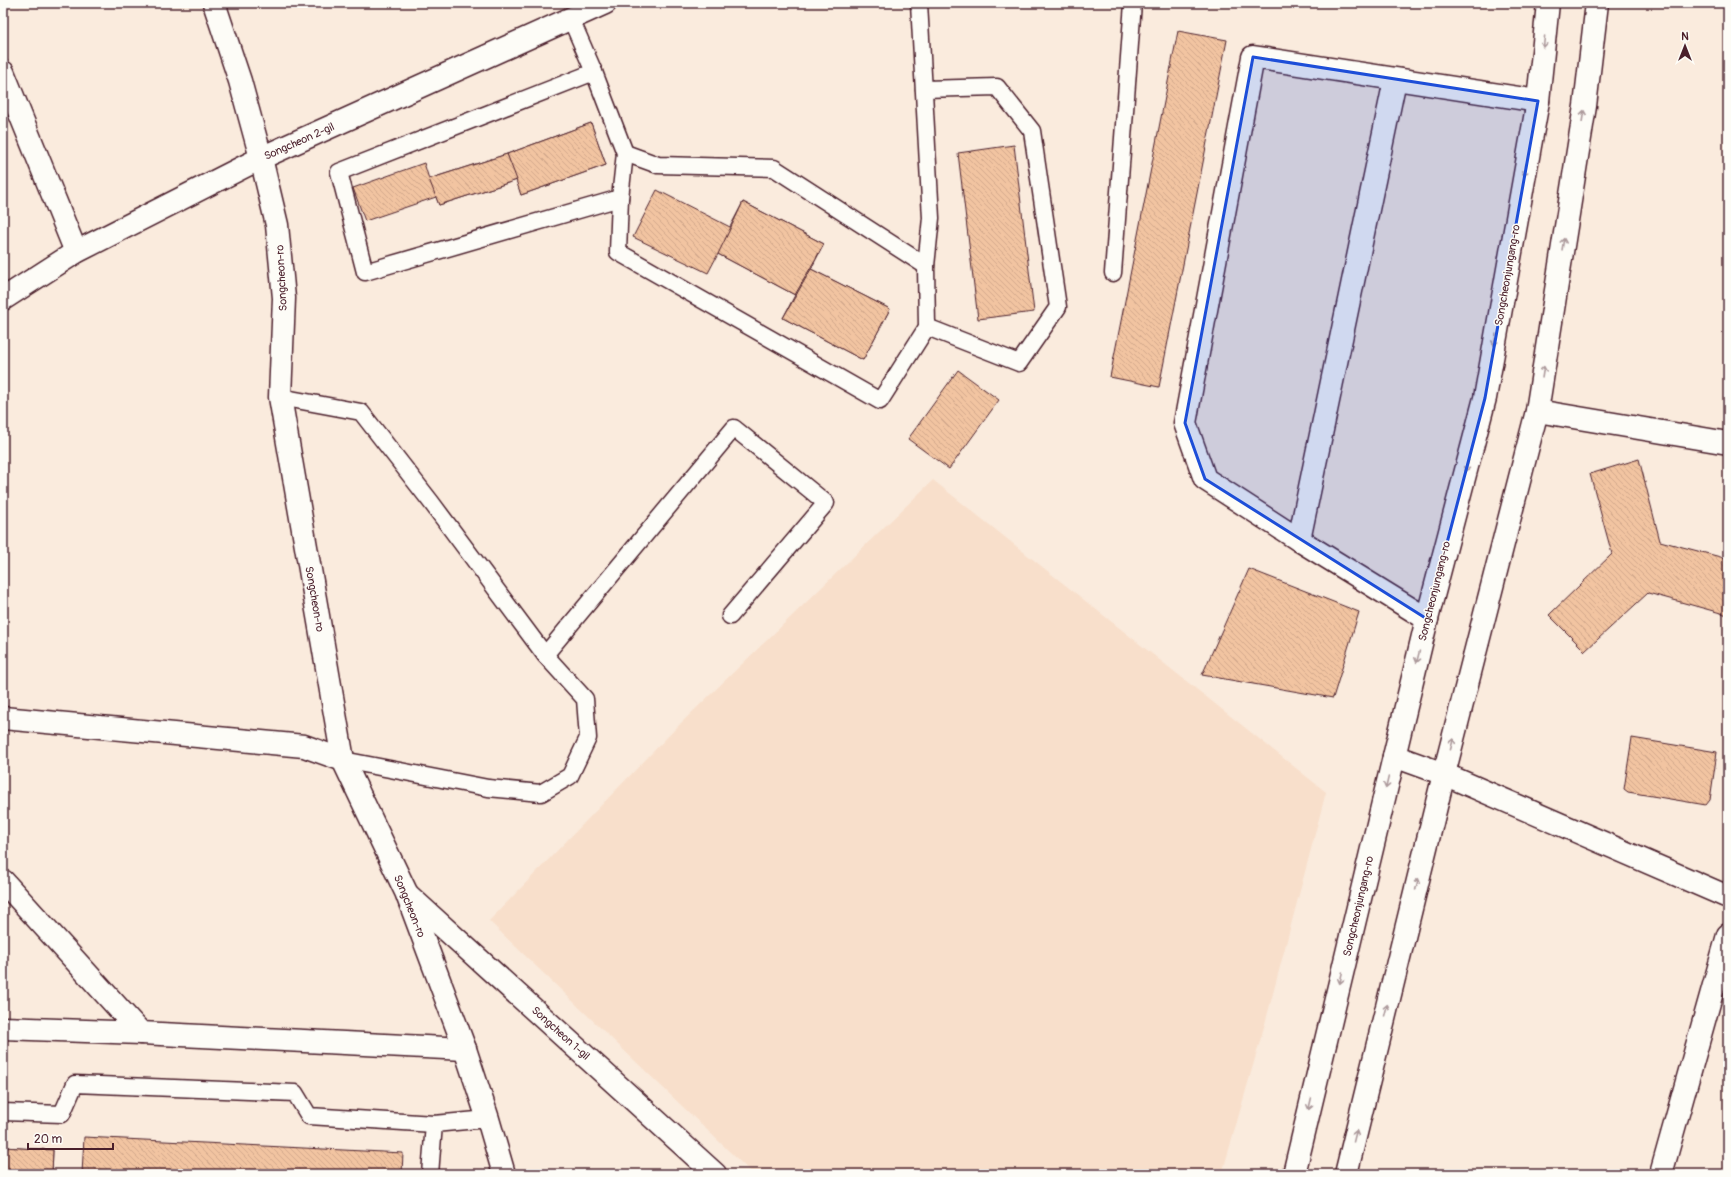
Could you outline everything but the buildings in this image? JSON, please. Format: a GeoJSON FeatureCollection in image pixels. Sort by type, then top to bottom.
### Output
{"type":"FeatureCollection","features":[{"type":"Feature","properties":{"kind":"street","name":"Songcheon-ro"},"geometry":{"type":"LineString","coordinates":[[214,3],[240,80],[262,158],[277,225],[284,298],[280,397],[343,760],[406,892],[465,1049],[504,1174]]}},
{"type":"Feature","properties":{"kind":"street","name":"Songcheon 2-gil"},"geometry":{"type":"LineString","coordinates":[[3,300],[76,252],[262,158],[605,3]]}},
{"type":"Feature","properties":{"kind":"street","name":"Songcheonjungang-ro"},"geometry":{"type":"LineString","coordinates":[[1294,1174],[1427,619],[1485,398],[1538,101],[1548,3]]}},
{"type":"Feature","properties":{"kind":"street"},"geometry":{"type":"LineString","coordinates":[[1346,1174],[1444,774],[1537,411],[1585,106],[1597,3]]}},
{"type":"Feature","properties":{"kind":"street"},"geometry":{"type":"LineString","coordinates":[[1427,619],[1299,540],[1205,479],[1185,423],[1253,57],[1538,101]]}},
{"type":"Feature","properties":{"kind":"street"},"geometry":{"type":"LineString","coordinates":[[3,72],[76,252]]}},
{"type":"Feature","properties":{"kind":"street"},"geometry":{"type":"LineString","coordinates":[[1299,540],[1395,80]]}},
{"type":"Feature","properties":{"kind":"street"},"geometry":{"type":"LineString","coordinates":[[1537,411],[1728,443]]}},
{"type":"Feature","properties":{"kind":"street"},"geometry":{"type":"LineString","coordinates":[[3,718],[304,746],[343,760]]}},
{"type":"Feature","properties":{"kind":"street"},"geometry":{"type":"LineString","coordinates":[[1394,756],[1444,774],[1728,897]]}},
{"type":"Feature","properties":{"kind":"street"},"geometry":{"type":"LineString","coordinates":[[3,881],[142,1033]]}},
{"type":"Feature","properties":{"kind":"street","name":"Songcheon 1-gil"},"geometry":{"type":"LineString","coordinates":[[406,892],[715,1174]]}},
{"type":"Feature","properties":{"kind":"street"},"geometry":{"type":"LineString","coordinates":[[1661,1174],[1728,935]]}},
{"type":"Feature","properties":{"kind":"street"},"geometry":{"type":"LineString","coordinates":[[3,1028],[142,1033],[465,1049]]}},
{"type":"Feature","properties":{"kind":"lane"},"geometry":{"type":"LineString","coordinates":[[571,19],[594,72],[625,153],[620,198],[618,252],[880,401],[927,328],[926,266],[931,218],[919,3]]}},
{"type":"Feature","properties":{"kind":"lane"},"geometry":{"type":"LineString","coordinates":[[1114,273],[1133,3]]}},
{"type":"Feature","properties":{"kind":"lane"},"geometry":{"type":"LineString","coordinates":[[594,72],[339,172],[365,272],[620,198]]}},
{"type":"Feature","properties":{"kind":"lane"},"geometry":{"type":"LineString","coordinates":[[924,89],[997,87],[1032,131],[1058,307],[1019,363],[927,328]]}},
{"type":"Feature","properties":{"kind":"lane"},"geometry":{"type":"LineString","coordinates":[[625,153],[658,165],[774,168],[926,266]]}},
{"type":"Feature","properties":{"kind":"lane"},"geometry":{"type":"LineString","coordinates":[[280,397],[361,412],[546,655],[585,699],[588,738],[570,776],[541,793],[488,788],[343,760]]}},
{"type":"Feature","properties":{"kind":"lane"},"geometry":{"type":"LineString","coordinates":[[546,655],[734,428],[826,503],[730,616]]}},
{"type":"Feature","properties":{"kind":"lane"},"geometry":{"type":"LineString","coordinates":[[3,1112],[62,1114],[75,1084],[296,1094],[309,1116],[434,1124],[488,1119]]}},
{"type":"Feature","properties":{"kind":"lane"},"geometry":{"type":"LineString","coordinates":[[430,1174],[434,1124]]}},
{"type":"Feature","properties":{"kind":"highlighted area"},"geometry":{"type":"Polygon","coordinates":[[[1253,57],[1538,101],[1485,398],[1427,619],[1205,479],[1185,423],[1253,57]]]}},
{"type":"Feature","properties":{"kind":"shaded area"},"geometry":{"type":"Polygon","coordinates":[[[933,480],[1326,792],[1266,1020],[1222,1174],[753,1174],[489,921],[682,722],[933,480]]]}}]}
